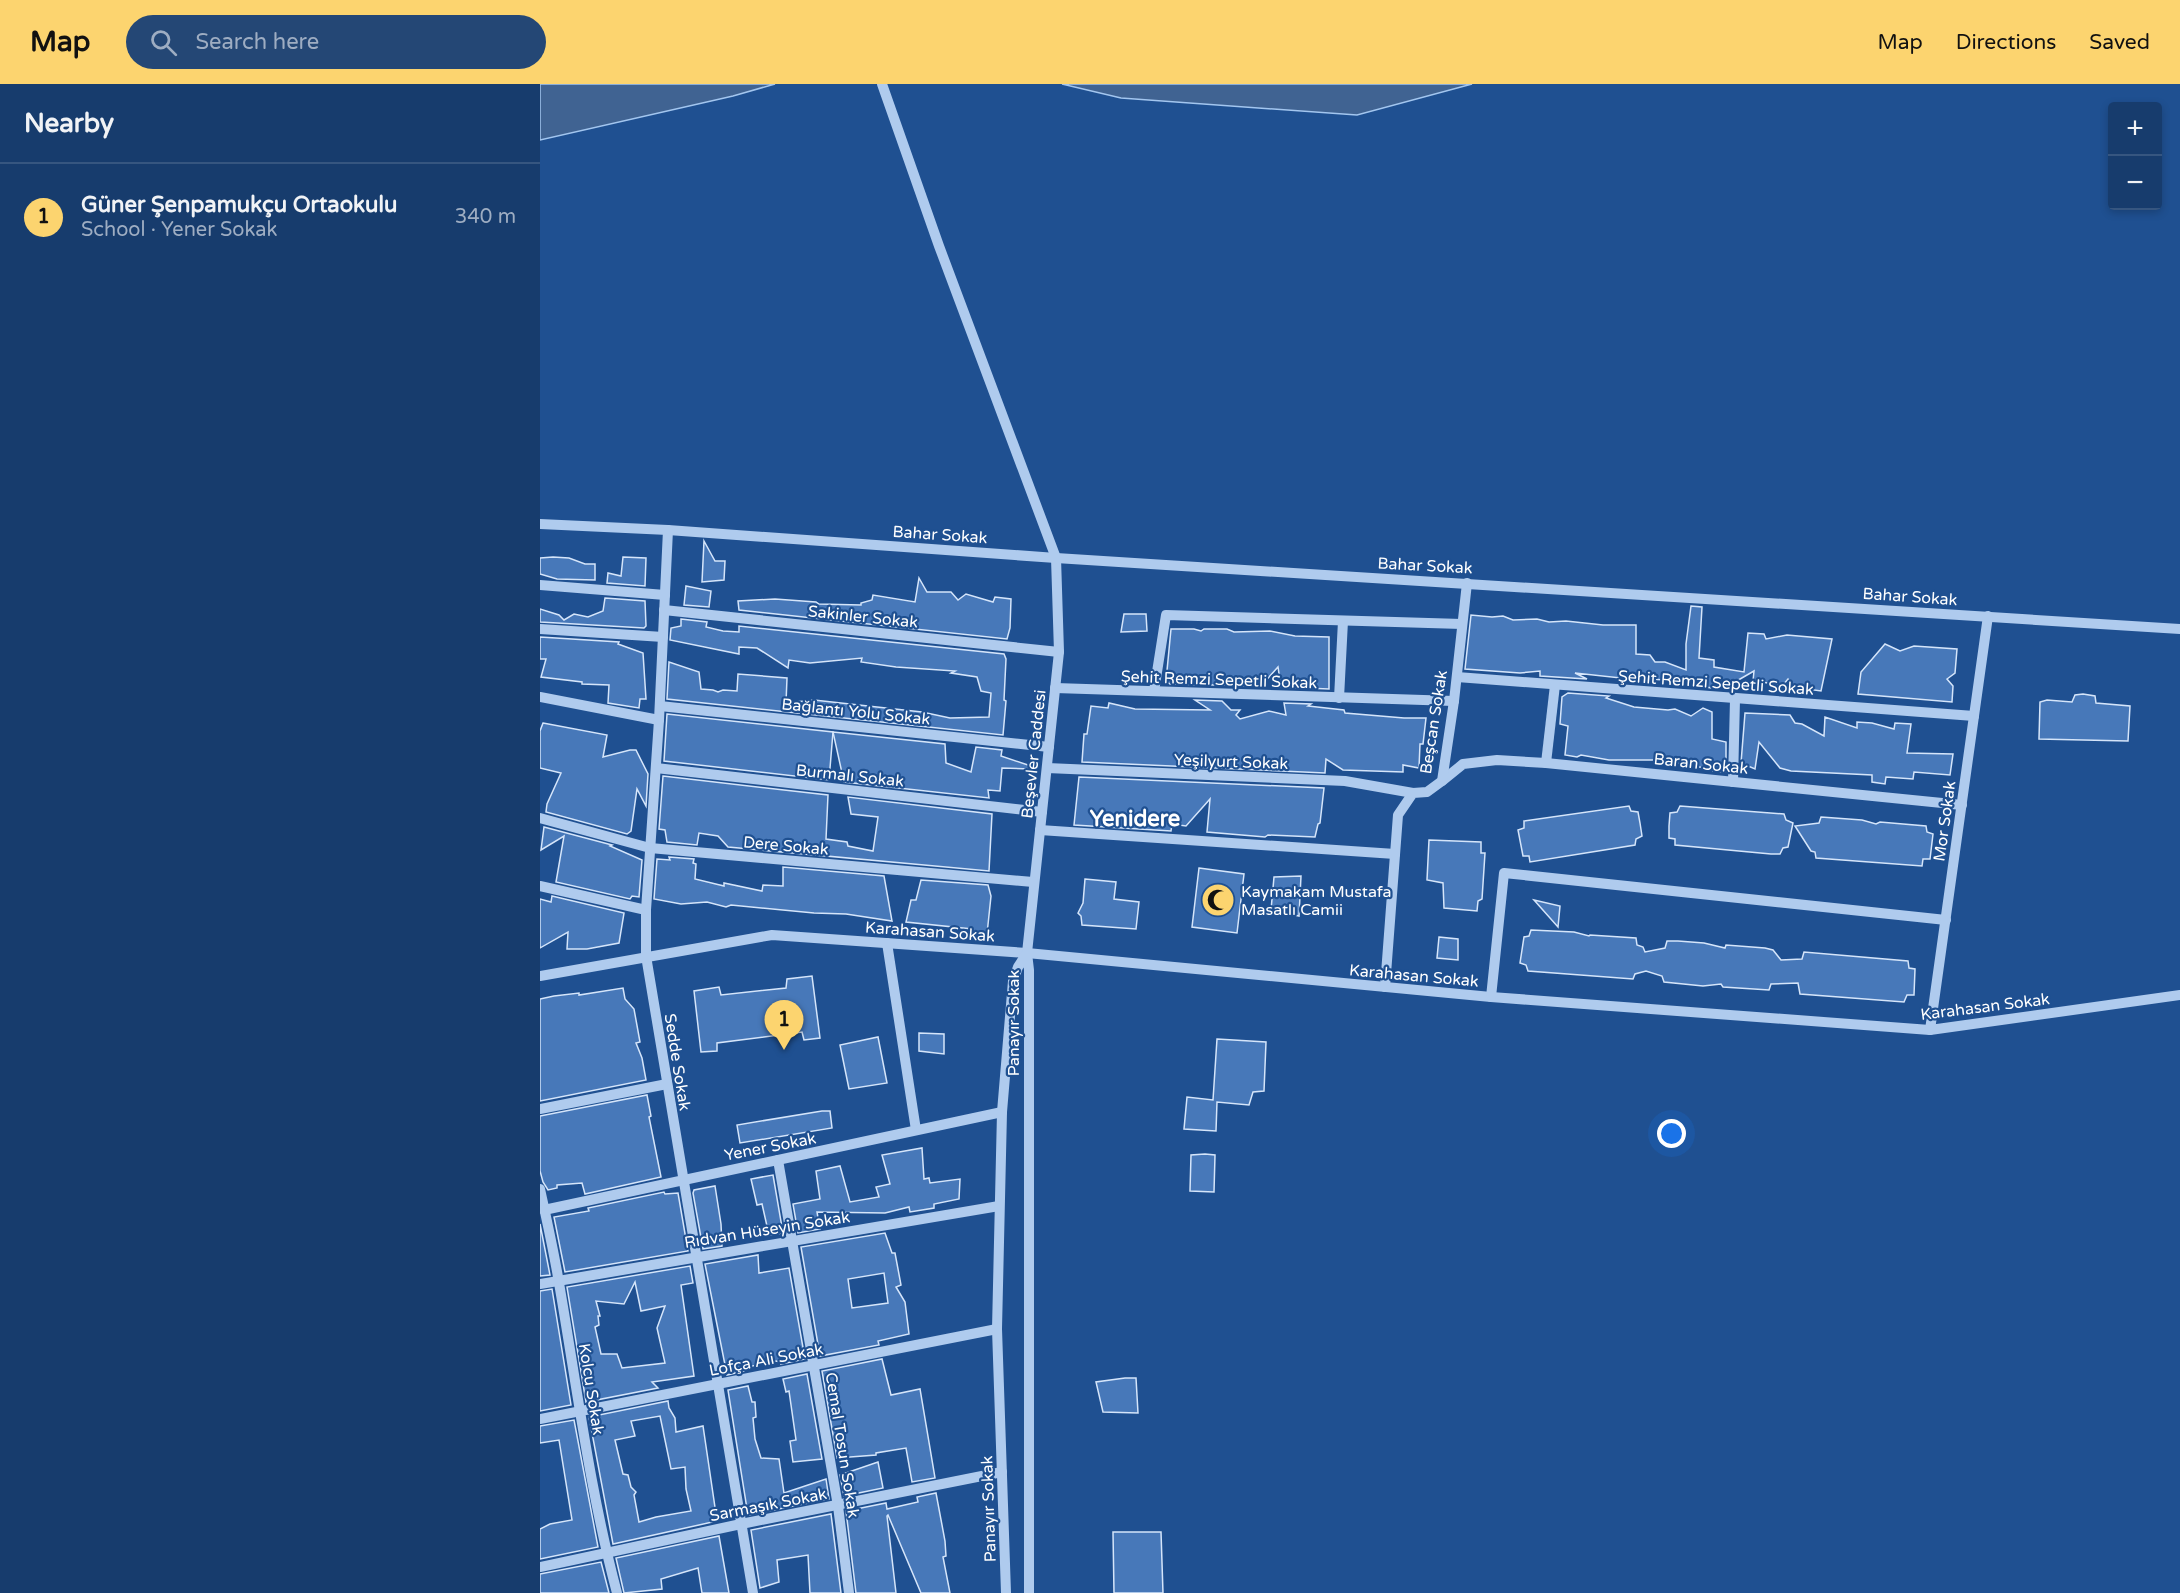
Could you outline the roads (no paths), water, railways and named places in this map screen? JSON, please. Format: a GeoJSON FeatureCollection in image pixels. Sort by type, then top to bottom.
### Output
{"type":"FeatureCollection","features":[{"type":"Feature","properties":{"kind":"street","name":"Beşevler Caddesi"},"geometry":{"type":"LineString","coordinates":[[882,84],[939,246],[1056,558],[1059,652],[1027,953]]}},
{"type":"Feature","properties":{"kind":"street","name":"Bahar Sokak"},"geometry":{"type":"LineString","coordinates":[[540,524],[668,530],[1056,558],[2180,629]]}},
{"type":"Feature","properties":{"kind":"street","name":"Sedde Sokak"},"geometry":{"type":"LineString","coordinates":[[668,530],[660,706],[646,910],[646,956],[753,1593]]}},
{"type":"Feature","properties":{"kind":"street","name":"Beşcan Sokak"},"geometry":{"type":"LineString","coordinates":[[1385,987],[1398,815],[1413,793],[1427,792],[1443,781],[1467,583]]}},
{"type":"Feature","properties":{"kind":"street"},"geometry":{"type":"LineString","coordinates":[[540,585],[665,595]]}},
{"type":"Feature","properties":{"kind":"street","name":"Sakinler Sokak"},"geometry":{"type":"LineString","coordinates":[[664,610],[1059,652]]}},
{"type":"Feature","properties":{"kind":"street"},"geometry":{"type":"LineString","coordinates":[[1154,691],[1166,615],[1462,624]]}},
{"type":"Feature","properties":{"kind":"street","name":"Mor Sokak"},"geometry":{"type":"LineString","coordinates":[[1930,1030],[1988,616]]}},
{"type":"Feature","properties":{"kind":"street"},"geometry":{"type":"LineString","coordinates":[[1339,698],[1343,621]]}},
{"type":"Feature","properties":{"kind":"street"},"geometry":{"type":"LineString","coordinates":[[540,629],[663,637]]}},
{"type":"Feature","properties":{"kind":"street","name":"Şehit Remzi Sepetli Sokak"},"geometry":{"type":"LineString","coordinates":[[1457,677],[1974,716]]}},
{"type":"Feature","properties":{"kind":"street"},"geometry":{"type":"LineString","coordinates":[[1545,763],[1555,685]]}},
{"type":"Feature","properties":{"kind":"street","name":"Şehit Remzi Sepetli Sokak"},"geometry":{"type":"LineString","coordinates":[[1055,688],[1454,701]]}},
{"type":"Feature","properties":{"kind":"street"},"geometry":{"type":"LineString","coordinates":[[540,698],[659,720]]}},
{"type":"Feature","properties":{"kind":"street"},"geometry":{"type":"LineString","coordinates":[[1733,782],[1735,699]]}},
{"type":"Feature","properties":{"kind":"street","name":"Bağlantı Yolu Sokak"},"geometry":{"type":"LineString","coordinates":[[660,706],[1049,747]]}},
{"type":"Feature","properties":{"kind":"street","name":"Baran Sokak"},"geometry":{"type":"LineString","coordinates":[[1443,781],[1463,764],[1497,760],[1962,805]]}},
{"type":"Feature","properties":{"kind":"street","name":"Burmalı Sokak"},"geometry":{"type":"LineString","coordinates":[[656,768],[1042,812]]}},
{"type":"Feature","properties":{"kind":"street","name":"Yeşilyurt Sokak"},"geometry":{"type":"LineString","coordinates":[[1047,768],[1345,781],[1413,793]]}},
{"type":"Feature","properties":{"kind":"street","name":"Dere Sokak"},"geometry":{"type":"LineString","coordinates":[[540,818],[650,848],[1033,882]]}},
{"type":"Feature","properties":{"kind":"street"},"geometry":{"type":"LineString","coordinates":[[1040,830],[1395,854]]}},
{"type":"Feature","properties":{"kind":"street"},"geometry":{"type":"LineString","coordinates":[[1491,997],[1504,873],[1946,920]]}},
{"type":"Feature","properties":{"kind":"street"},"geometry":{"type":"LineString","coordinates":[[540,886],[646,910]]}},
{"type":"Feature","properties":{"kind":"street","name":"Karahasan Sokak"},"geometry":{"type":"LineString","coordinates":[[540,975],[772,935],[1027,953],[1491,997],[1930,1030],[2180,995]]}},
{"type":"Feature","properties":{"kind":"street"},"geometry":{"type":"LineString","coordinates":[[887,943],[916,1130]]}},
{"type":"Feature","properties":{"kind":"street","name":"Panayır Sokak"},"geometry":{"type":"LineString","coordinates":[[1006,1593],[997,1329],[1002,1112],[1012,981],[1027,953]]}},
{"type":"Feature","properties":{"kind":"street","name":"Panayır Sokak"},"geometry":{"type":"LineString","coordinates":[[1027,953],[1029,970],[1029,1593]]}},
{"type":"Feature","properties":{"kind":"street"},"geometry":{"type":"LineString","coordinates":[[540,1108],[667,1084]]}},
{"type":"Feature","properties":{"kind":"street","name":"Yener Sokak"},"geometry":{"type":"LineString","coordinates":[[544,1210],[683,1178],[1002,1112]]}},
{"type":"Feature","properties":{"kind":"street","name":"Cemal Tosun Sokak"},"geometry":{"type":"LineString","coordinates":[[778,1160],[838,1506],[849,1593]]}},
{"type":"Feature","properties":{"kind":"street","name":"Kolcu Sokak"},"geometry":{"type":"LineString","coordinates":[[540,1189],[559,1281],[579,1411],[606,1553],[617,1593]]}},
{"type":"Feature","properties":{"kind":"street","name":"Rıdvan Hüseyin Sokak"},"geometry":{"type":"LineString","coordinates":[[540,1284],[999,1206]]}},
{"type":"Feature","properties":{"kind":"street","name":"Lofça Ali Sokak"},"geometry":{"type":"LineString","coordinates":[[540,1419],[997,1329]]}},
{"type":"Feature","properties":{"kind":"street","name":"Sarmaşık Sokak"},"geometry":{"type":"LineString","coordinates":[[540,1568],[741,1524],[1002,1472]]}},
{"type":"Feature","properties":{"kind":"water"},"geometry":{"type":"Polygon","coordinates":[[[540,84],[775,84],[733,96],[540,140],[540,84]]]}},
{"type":"Feature","properties":{"kind":"water"},"geometry":{"type":"Polygon","coordinates":[[[1062,84],[1472,84],[1357,115],[1121,98],[1062,84]]]}},
{"type":"Feature","properties":{"kind":"place","name":"Kaymakam Mustafa Masatlı Camii"},"geometry":{"type":"Point","coordinates":[1218,900]}},
{"type":"Feature","properties":{"kind":"place","name":"Güner Şenpamukçu Ortaokulu"},"geometry":{"type":"Point","coordinates":[784,1050]}},
{"type":"Feature","properties":{"kind":"district","name":"Yenidere"},"geometry":{"type":"Point","coordinates":[1135,818]}}]}
